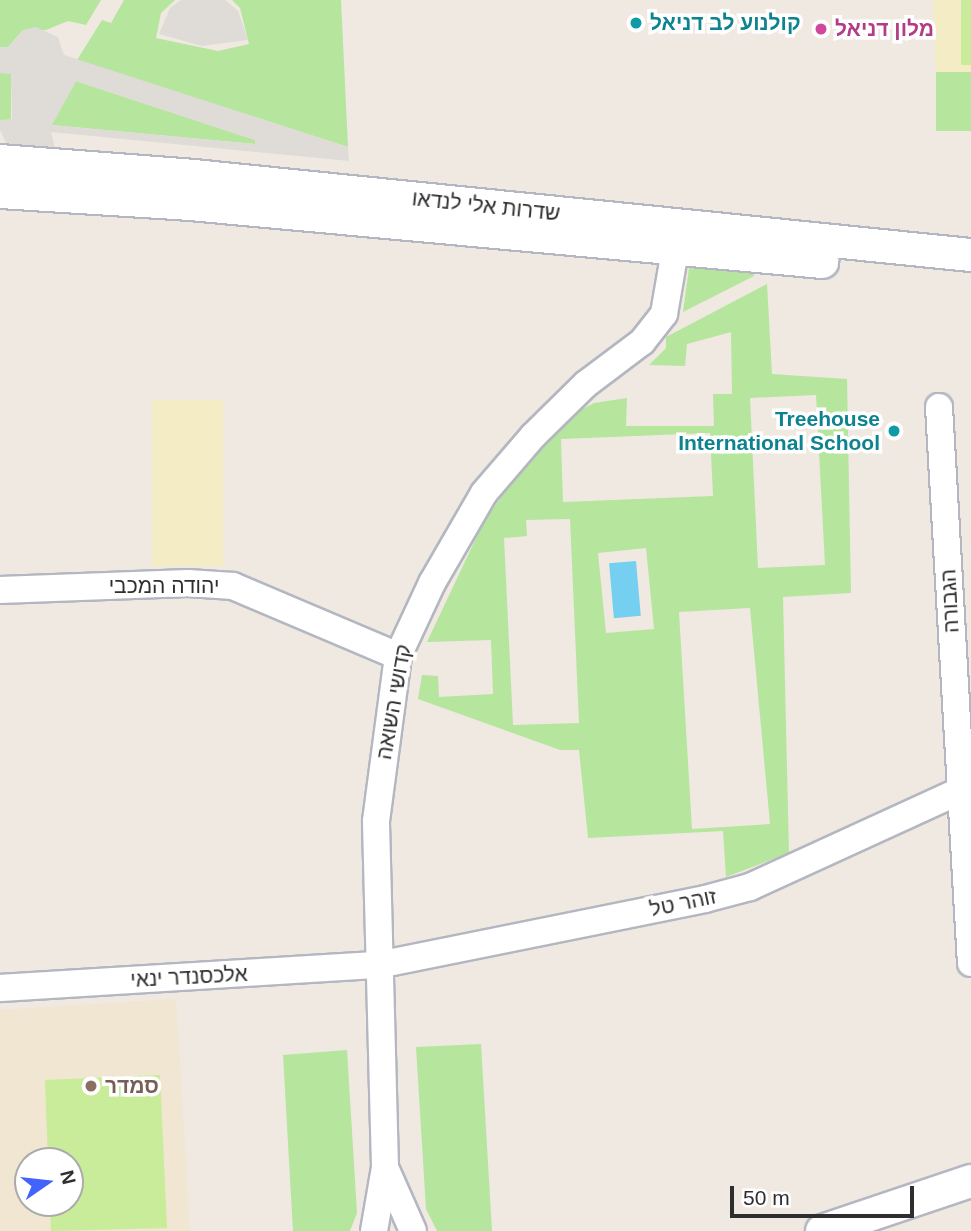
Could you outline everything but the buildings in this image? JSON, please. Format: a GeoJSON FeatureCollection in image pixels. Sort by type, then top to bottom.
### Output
{"type":"FeatureCollection","features":[{"type":"Feature","properties":{"kind":"street","name":"שדרות אלי לנדאו"},"geometry":{"type":"LineString","coordinates":[[0,161],[194,176],[971,255]]}},
{"type":"Feature","properties":{"kind":"street","name":"שדרות אלי לנדאו"},"geometry":{"type":"LineString","coordinates":[[0,192],[190,204],[668,251],[971,277]]}},
{"type":"Feature","properties":{"kind":"street","name":"קדושי השואה"},"geometry":{"type":"LineString","coordinates":[[374,1231],[385,1167],[376,821],[398,656],[432,583],[484,493],[542,427],[586,384],[642,342],[664,314],[673,262],[668,251]]}},
{"type":"Feature","properties":{"kind":"street","name":"הגבורה"},"geometry":{"type":"LineString","coordinates":[[939,407],[966,788],[971,963]]}},
{"type":"Feature","properties":{"kind":"street","name":"יהודה המכבי"},"geometry":{"type":"LineString","coordinates":[[0,590],[188,583],[233,586],[398,656]]}},
{"type":"Feature","properties":{"kind":"street","name":"זוהר טל"},"geometry":{"type":"LineString","coordinates":[[378,965],[750,887],[966,788]]}},
{"type":"Feature","properties":{"kind":"street","name":"אלכסנדר ינאי"},"geometry":{"type":"LineString","coordinates":[[0,988],[378,965]]}},
{"type":"Feature","properties":{"kind":"street","name":"קדושי השואה"},"geometry":{"type":"LineString","coordinates":[[385,1167],[413,1231]]}},
{"type":"Feature","properties":{"kind":"street"},"geometry":{"type":"LineString","coordinates":[[822,1231],[971,1181]]}},
{"type":"Feature","properties":{"kind":"shaded area"},"geometry":{"type":"Polygon","coordinates":[[[181,0],[225,0],[238,11],[248,40],[202,46],[159,34],[170,8],[181,0]]]}},
{"type":"Feature","properties":{"kind":"shaded area"},"geometry":{"type":"Polygon","coordinates":[[[36,27],[58,37],[64,55],[348,147],[349,161],[51,132],[57,157],[12,156],[0,130],[0,120],[12,119],[11,74],[0,73],[0,47],[8,47],[23,30],[36,27]],[[76,81],[52,125],[255,144],[255,140],[76,81]]]}},
{"type":"Feature","properties":{"kind":"shaded area","name":"סמדר"},"geometry":{"type":"Polygon","coordinates":[[[176,999],[190,1231],[0,1231],[0,1010],[176,999]]]}},
{"type":"Feature","properties":{"kind":"green space"},"geometry":{"type":"Polygon","coordinates":[[[0,0],[101,0],[86,25],[68,21],[46,30],[23,30],[8,47],[0,47],[0,0]]]}},
{"type":"Feature","properties":{"kind":"green space"},"geometry":{"type":"Polygon","coordinates":[[[124,0],[175,0],[161,13],[156,38],[218,51],[249,44],[240,8],[232,0],[341,0],[348,147],[77,60],[102,20],[111,23],[124,0]]]}},
{"type":"Feature","properties":{"kind":"green space"},"geometry":{"type":"Polygon","coordinates":[[[961,0],[971,0],[971,65],[961,65],[961,0]]]}},
{"type":"Feature","properties":{"kind":"green space"},"geometry":{"type":"Polygon","coordinates":[[[936,72],[971,72],[971,131],[936,131],[936,72]]]}},
{"type":"Feature","properties":{"kind":"green space"},"geometry":{"type":"Polygon","coordinates":[[[0,73],[11,73],[11,120],[0,120],[0,73]]]}},
{"type":"Feature","properties":{"kind":"green space"},"geometry":{"type":"Polygon","coordinates":[[[76,81],[255,140],[255,144],[51,125],[76,81]]]}},
{"type":"Feature","properties":{"kind":"green space"},"geometry":{"type":"Polygon","coordinates":[[[689,268],[754,271],[754,276],[683,312],[689,268]]]}},
{"type":"Feature","properties":{"kind":"green space"},"geometry":{"type":"Polygon","coordinates":[[[767,284],[772,374],[847,379],[851,593],[783,597],[789,853],[726,877],[723,831],[588,838],[579,750],[560,750],[418,699],[422,675],[438,676],[439,697],[493,694],[491,640],[427,642],[486,517],[558,422],[594,403],[627,398],[626,426],[714,426],[713,394],[732,394],[731,332],[687,344],[685,366],[649,365],[666,348],[666,337],[767,284]],[[816,395],[750,398],[758,568],[825,565],[816,395]],[[710,433],[561,439],[563,502],[713,496],[710,433]],[[570,519],[526,520],[527,536],[504,538],[513,725],[579,723],[570,519]],[[646,548],[598,553],[606,633],[654,629],[646,548]],[[750,608],[679,612],[692,829],[770,824],[750,608]]]}},
{"type":"Feature","properties":{"kind":"green space"},"geometry":{"type":"Polygon","coordinates":[[[481,1044],[492,1231],[437,1231],[426,1209],[416,1047],[481,1044]]]}},
{"type":"Feature","properties":{"kind":"green space"},"geometry":{"type":"Polygon","coordinates":[[[347,1050],[357,1213],[350,1231],[293,1231],[283,1055],[347,1050]]]}},
{"type":"Feature","properties":{"kind":"green space"},"geometry":{"type":"Polygon","coordinates":[[[160,1075],[167,1228],[51,1231],[50,1217],[84,1217],[84,1147],[47,1147],[45,1080],[160,1075]]]}},
{"type":"Feature","properties":{"kind":"sand"},"geometry":{"type":"Polygon","coordinates":[[[933,0],[960,0],[962,64],[971,65],[971,72],[936,72],[933,0]]]}},
{"type":"Feature","properties":{"kind":"sand"},"geometry":{"type":"Polygon","coordinates":[[[152,400],[223,400],[223,566],[152,566],[152,400]]]}},
{"type":"Feature","properties":{"kind":"water"},"geometry":{"type":"Polygon","coordinates":[[[636,561],[641,616],[614,618],[609,563],[636,561]]]}},
{"type":"Feature","properties":{"kind":"place","name":"קולנוע לב דניאל"},"geometry":{"type":"Point","coordinates":[636,23]}},
{"type":"Feature","properties":{"kind":"place","name":"מלון דניאל"},"geometry":{"type":"Point","coordinates":[821,29]}},
{"type":"Feature","properties":{"kind":"place","name":"Treehouse International School"},"geometry":{"type":"Point","coordinates":[894,431]}},
{"type":"Feature","properties":{"kind":"place","name":"סמדר"},"geometry":{"type":"Point","coordinates":[91,1086]}}]}
